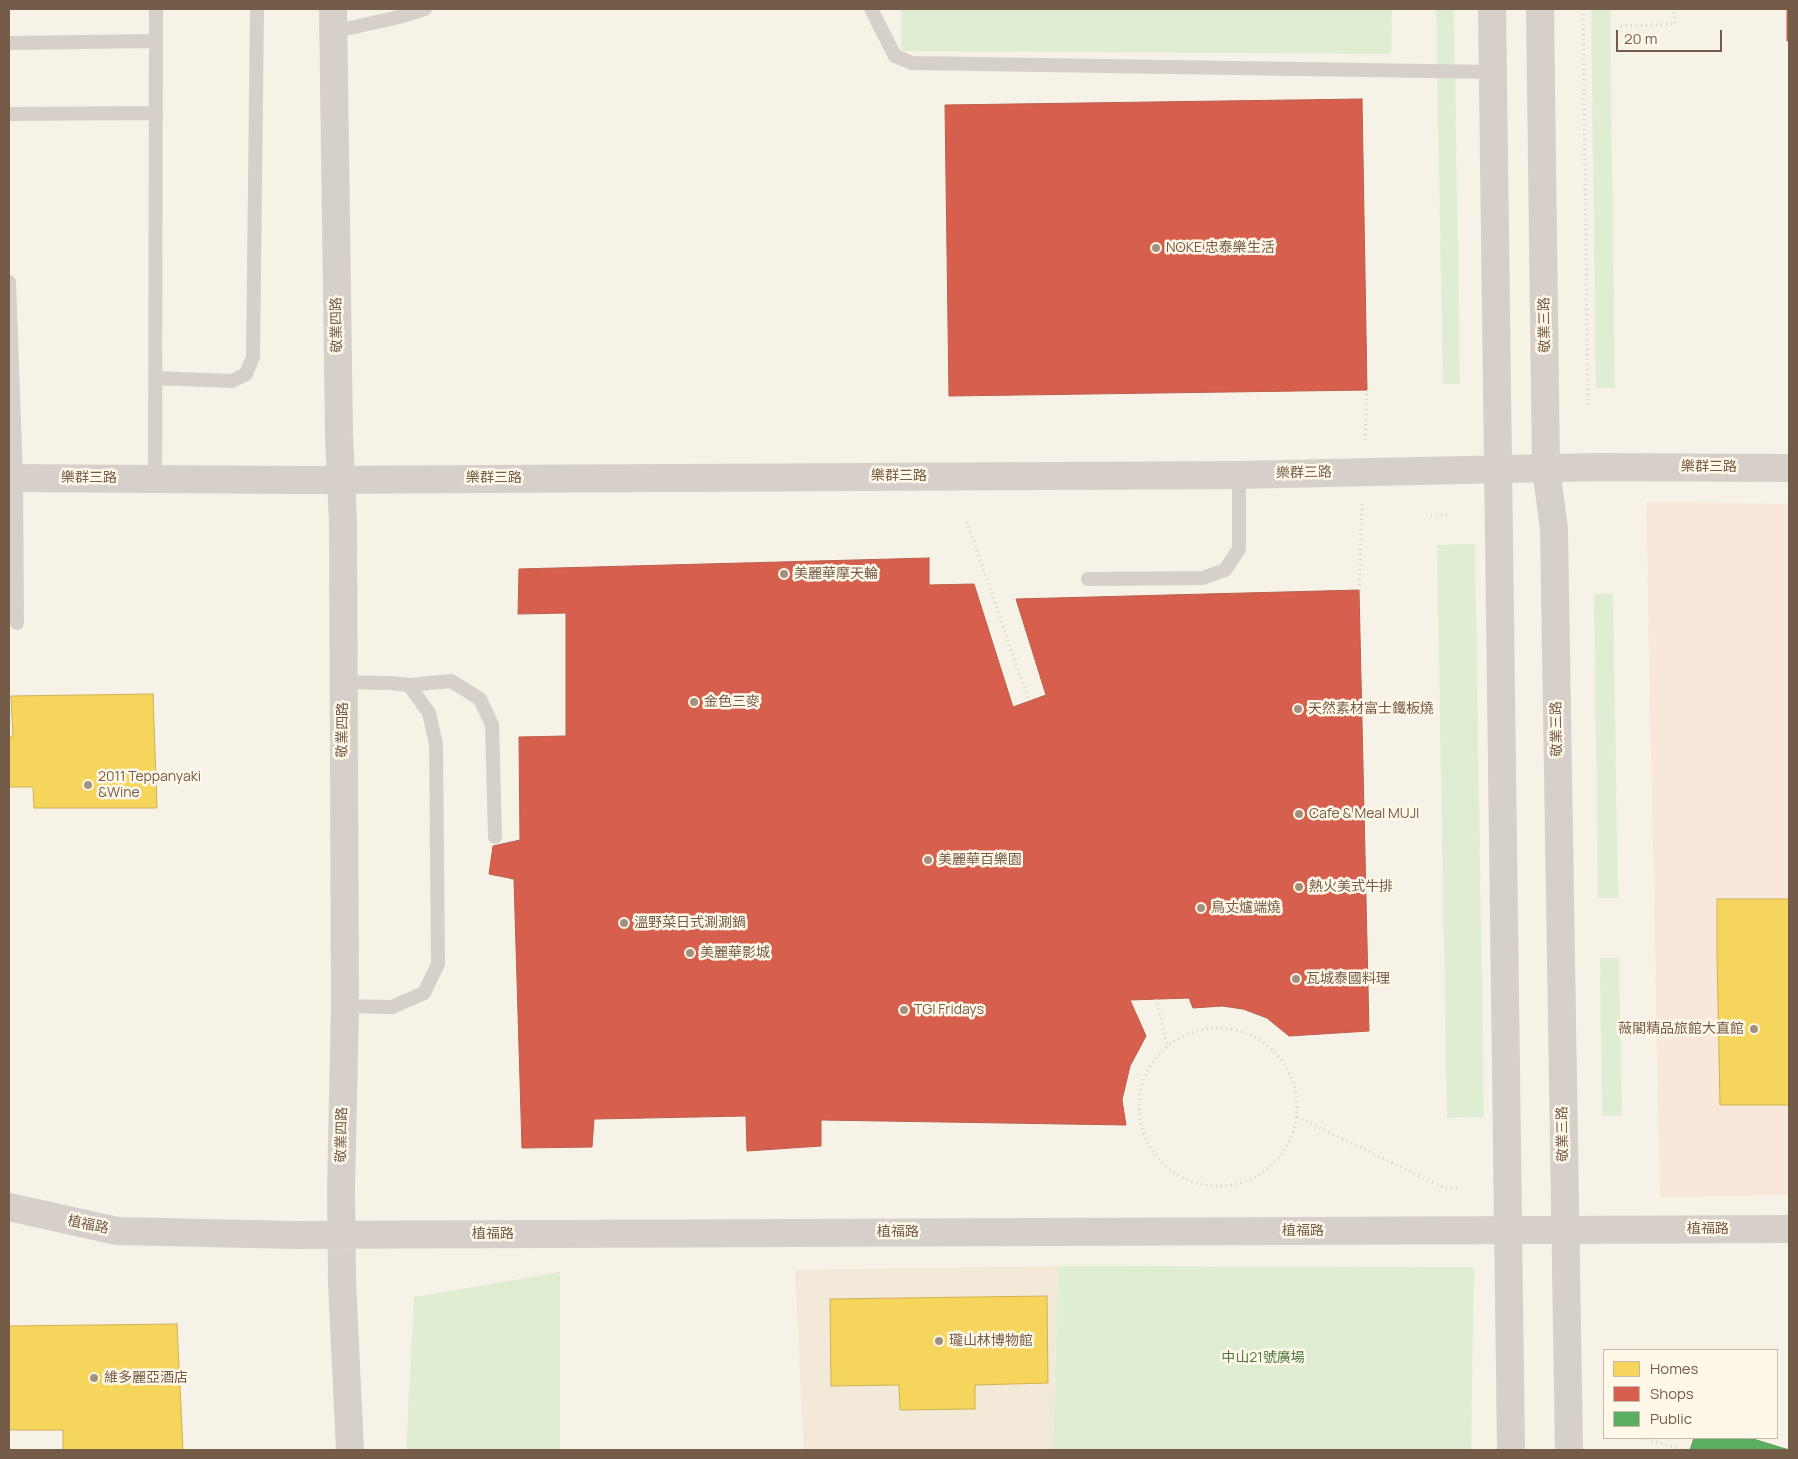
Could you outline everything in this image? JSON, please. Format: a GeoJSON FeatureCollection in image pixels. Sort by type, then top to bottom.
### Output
{"type":"FeatureCollection","features":[{"type":"Feature","properties":{"kind":"street"},"geometry":{"type":"LineString","coordinates":[[1492,9],[1512,1450]]}},
{"type":"Feature","properties":{"kind":"street","name":"敬業三路"},"geometry":{"type":"LineString","coordinates":[[1540,9],[1546,468],[1554,530],[1569,1450]]}},
{"type":"Feature","properties":{"kind":"street","name":"敬業四路"},"geometry":{"type":"LineString","coordinates":[[333,20],[343,682],[345,1006],[341,1191],[342,1282],[350,1450]]}},
{"type":"Feature","properties":{"kind":"street","name":"樂群三路"},"geometry":{"type":"LineString","coordinates":[[12,478],[341,480],[1239,475],[1546,468],[1789,468]]}},
{"type":"Feature","properties":{"kind":"street","name":"植福路"},"geometry":{"type":"LineString","coordinates":[[9,1208],[117,1231],[342,1234],[1789,1229]]}},
{"type":"Feature","properties":{"kind":"lane"},"geometry":{"type":"LineString","coordinates":[[155,478],[156,9]]}},
{"type":"Feature","properties":{"kind":"lane"},"geometry":{"type":"LineString","coordinates":[[156,378],[232,381],[246,374],[253,357],[256,9]]}},
{"type":"Feature","properties":{"kind":"lane"},"geometry":{"type":"LineString","coordinates":[[333,20],[399,17],[425,9]]}},
{"type":"Feature","properties":{"kind":"lane"},"geometry":{"type":"LineString","coordinates":[[871,9],[895,56],[912,63],[1493,72]]}},
{"type":"Feature","properties":{"kind":"lane"},"geometry":{"type":"LineString","coordinates":[[9,43],[156,41]]}},
{"type":"Feature","properties":{"kind":"lane"},"geometry":{"type":"LineString","coordinates":[[9,114],[155,113]]}},
{"type":"Feature","properties":{"kind":"lane"},"geometry":{"type":"LineString","coordinates":[[9,282],[12,478],[17,623]]}},
{"type":"Feature","properties":{"kind":"lane"},"geometry":{"type":"LineString","coordinates":[[1088,579],[1203,578],[1225,570],[1239,549],[1239,475]]}},
{"type":"Feature","properties":{"kind":"lane"},"geometry":{"type":"LineString","coordinates":[[343,682],[409,685],[451,681],[480,699],[492,725],[495,837]]}},
{"type":"Feature","properties":{"kind":"lane"},"geometry":{"type":"LineString","coordinates":[[345,1006],[392,1008],[424,993],[438,964],[436,744],[429,713],[409,685]]}},
{"type":"Feature","properties":{"kind":"path"},"geometry":{"type":"LineString","coordinates":[[1583,9],[1588,407]]}},
{"type":"Feature","properties":{"kind":"path"},"geometry":{"type":"LineString","coordinates":[[1621,26],[1675,24],[1674,9]]}},
{"type":"Feature","properties":{"kind":"path"},"geometry":{"type":"LineString","coordinates":[[1431,514],[1447,515]]}},
{"type":"Feature","properties":{"kind":"path"},"geometry":{"type":"LineString","coordinates":[[968,522],[1029,701]]}},
{"type":"Feature","properties":{"kind":"path"},"geometry":{"type":"LineString","coordinates":[[1156,999],[1167,1045]]}},
{"type":"Feature","properties":{"kind":"path"},"geometry":{"type":"LineString","coordinates":[[1218,1027],[1244,1032],[1268,1045],[1286,1065],[1296,1090],[1297,1118],[1289,1144],[1274,1163],[1254,1177],[1233,1188],[1207,1188],[1183,1177],[1164,1164],[1148,1144],[1140,1119],[1140,1092],[1150,1066],[1167,1045],[1191,1032],[1218,1027]]}},
{"type":"Feature","properties":{"kind":"path"},"geometry":{"type":"LineString","coordinates":[[1297,1118],[1445,1188],[1458,1188]]}},
{"type":"Feature","properties":{"kind":"path"},"geometry":{"type":"LineString","coordinates":[[1646,1439],[1684,1450]]}},
{"type":"Feature","properties":{"kind":"shaded area"},"geometry":{"type":"Polygon","coordinates":[[[1646,502],[1789,504],[1789,1195],[1660,1197],[1646,502]]]}},
{"type":"Feature","properties":{"kind":"shaded area","name":"瓏山林博物館"},"geometry":{"type":"Polygon","coordinates":[[[1058,1266],[1053,1450],[804,1450],[795,1270],[1058,1266]]]}},
{"type":"Feature","properties":{"kind":"green space"},"geometry":{"type":"Polygon","coordinates":[[[901,9],[1392,9],[1391,54],[901,51],[901,9]]]}},
{"type":"Feature","properties":{"kind":"green space"},"geometry":{"type":"Polygon","coordinates":[[[1436,9],[1454,9],[1460,384],[1443,384],[1436,9]]]}},
{"type":"Feature","properties":{"kind":"green space"},"geometry":{"type":"Polygon","coordinates":[[[1591,9],[1610,9],[1615,388],[1596,388],[1591,9]]]}},
{"type":"Feature","properties":{"kind":"green space"},"geometry":{"type":"Polygon","coordinates":[[[1475,544],[1484,1117],[1447,1118],[1437,545],[1475,544]]]}},
{"type":"Feature","properties":{"kind":"green space"},"geometry":{"type":"Polygon","coordinates":[[[1594,594],[1613,594],[1618,898],[1598,898],[1594,594]]]}},
{"type":"Feature","properties":{"kind":"green space"},"geometry":{"type":"Polygon","coordinates":[[[1600,958],[1619,958],[1622,1116],[1602,1116],[1600,958]]]}},
{"type":"Feature","properties":{"kind":"green space","name":"中山21號廣場"},"geometry":{"type":"Polygon","coordinates":[[[1058,1266],[1474,1267],[1471,1450],[1053,1450],[1058,1266]]]}},
{"type":"Feature","properties":{"kind":"green space"},"geometry":{"type":"Polygon","coordinates":[[[560,1272],[560,1450],[406,1450],[414,1297],[560,1272]]]}},
{"type":"Feature","properties":{"kind":"building: Homes"},"geometry":{"type":"Polygon","coordinates":[[[153,694],[157,808],[34,808],[33,787],[9,787],[9,737],[13,737],[11,696],[153,694]]]}},
{"type":"Feature","properties":{"kind":"building: Homes","name":"薇閣精品旅館大直館"},"geometry":{"type":"Polygon","coordinates":[[[1717,899],[1789,899],[1789,1105],[1720,1105],[1717,899]]]}},
{"type":"Feature","properties":{"kind":"building: Homes","name":"瓏山林博物館"},"geometry":{"type":"Polygon","coordinates":[[[1047,1296],[1048,1383],[975,1385],[975,1409],[900,1410],[899,1385],[831,1386],[830,1299],[1047,1296]]]}},
{"type":"Feature","properties":{"kind":"building: Homes","name":"維多麗亞酒店"},"geometry":{"type":"Polygon","coordinates":[[[177,1324],[183,1450],[63,1450],[63,1430],[9,1430],[9,1326],[177,1324]]]}},
{"type":"Feature","properties":{"kind":"building: Shops"},"geometry":{"type":"Polygon","coordinates":[[[1787,9],[1789,9],[1789,41],[1787,41],[1787,9]]]}},
{"type":"Feature","properties":{"kind":"building: Shops","name":"NOKE 忠泰樂生活"},"geometry":{"type":"Polygon","coordinates":[[[1362,99],[1367,390],[949,396],[945,105],[1362,99]]]}},
{"type":"Feature","properties":{"kind":"building: Shops","name":"美麗華百樂園"},"geometry":{"type":"Polygon","coordinates":[[[929,558],[929,585],[974,584],[1013,707],[1046,695],[1016,599],[1359,590],[1369,1031],[1289,1036],[1267,1018],[1243,1009],[1222,1006],[1193,1008],[1189,998],[1130,1000],[1146,1036],[1130,1066],[1122,1100],[1126,1125],[821,1120],[821,1146],[747,1151],[746,1116],[594,1119],[592,1147],[522,1148],[514,879],[489,874],[493,846],[520,840],[519,737],[566,736],[566,613],[518,614],[519,569],[929,558]]]}},
{"type":"Feature","properties":{"kind":"building: Public"},"geometry":{"type":"Polygon","coordinates":[[[1694,1439],[1753,1439],[1789,1450],[1690,1450],[1694,1439]]]}},
{"type":"Feature","properties":{"kind":"place","name":"NOKE 忠泰樂生活"},"geometry":{"type":"Point","coordinates":[1156,248]}},
{"type":"Feature","properties":{"kind":"place","name":"美麗華摩天輪"},"geometry":{"type":"Point","coordinates":[784,574]}},
{"type":"Feature","properties":{"kind":"place","name":"金色三麥"},"geometry":{"type":"Point","coordinates":[694,702]}},
{"type":"Feature","properties":{"kind":"place","name":"天然素材富士鐵板燒"},"geometry":{"type":"Point","coordinates":[1298,709]}},
{"type":"Feature","properties":{"kind":"place","name":"2011 Teppanyaki &Wine"},"geometry":{"type":"Point","coordinates":[88,785]}},
{"type":"Feature","properties":{"kind":"place","name":"Cafe & Meal MUJI"},"geometry":{"type":"Point","coordinates":[1299,814]}},
{"type":"Feature","properties":{"kind":"place","name":"美麗華百樂園"},"geometry":{"type":"Point","coordinates":[928,860]}},
{"type":"Feature","properties":{"kind":"place","name":"熱火美式牛排"},"geometry":{"type":"Point","coordinates":[1299,887]}},
{"type":"Feature","properties":{"kind":"place","name":"鳥丈爐端燒"},"geometry":{"type":"Point","coordinates":[1201,908]}},
{"type":"Feature","properties":{"kind":"place","name":"溫野菜日式涮涮鍋"},"geometry":{"type":"Point","coordinates":[624,923]}},
{"type":"Feature","properties":{"kind":"place","name":"美麗華影城"},"geometry":{"type":"Point","coordinates":[690,953]}},
{"type":"Feature","properties":{"kind":"place","name":"瓦城泰國料理"},"geometry":{"type":"Point","coordinates":[1296,979]}},
{"type":"Feature","properties":{"kind":"place","name":"TGI Fridays"},"geometry":{"type":"Point","coordinates":[904,1010]}},
{"type":"Feature","properties":{"kind":"place","name":"薇閣精品旅館大直館"},"geometry":{"type":"Point","coordinates":[1754,1029]}},
{"type":"Feature","properties":{"kind":"place","name":"瓏山林博物館"},"geometry":{"type":"Point","coordinates":[939,1341]}},
{"type":"Feature","properties":{"kind":"place","name":"維多麗亞酒店"},"geometry":{"type":"Point","coordinates":[94,1378]}}]}
